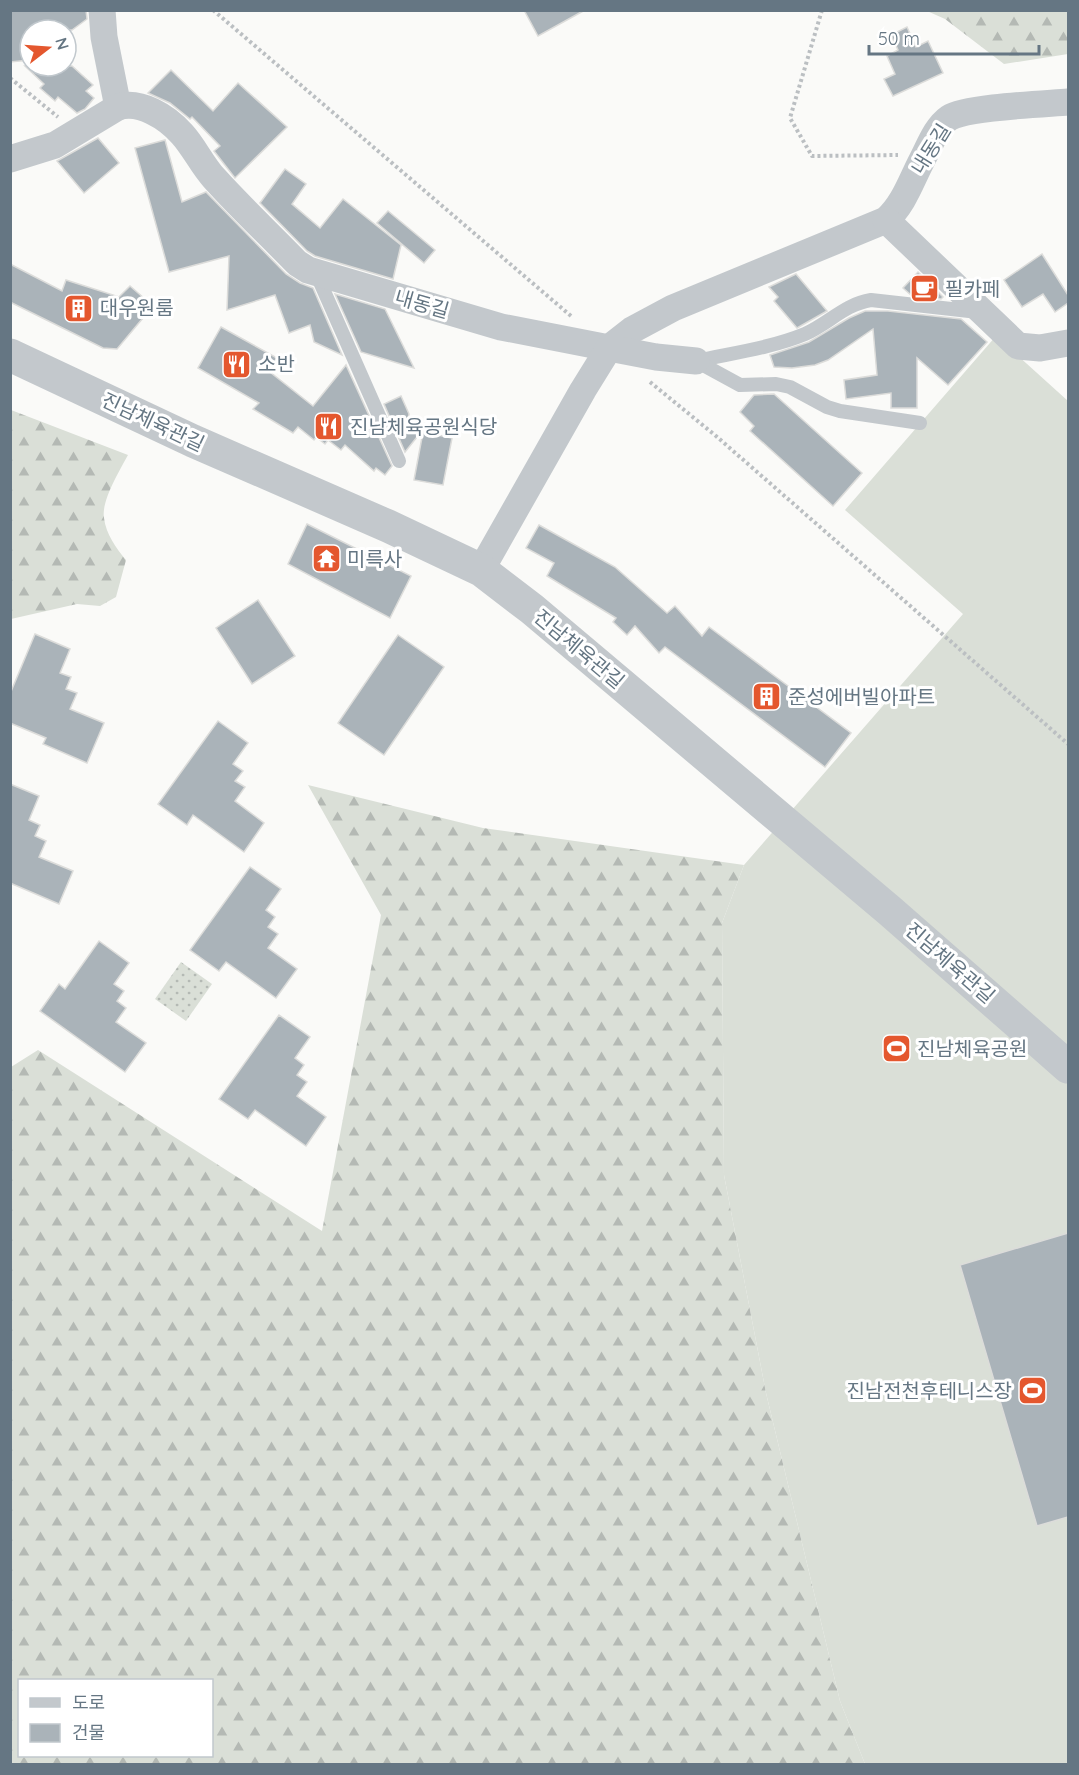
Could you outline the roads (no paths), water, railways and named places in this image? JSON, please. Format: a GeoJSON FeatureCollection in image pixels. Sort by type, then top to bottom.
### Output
{"type":"FeatureCollection","features":[{"type":"Feature","properties":{"kind":"street"},"geometry":{"type":"LineString","coordinates":[[10,159],[42,150],[77,133],[117,107],[104,37],[102,10]]}},
{"type":"Feature","properties":{"kind":"street","name":"내동길"},"geometry":{"type":"LineString","coordinates":[[117,107],[125,105],[141,107],[174,126],[183,134],[220,184],[297,263],[308,270],[501,327],[609,348],[632,330],[673,308],[886,219],[897,210],[920,163],[943,124],[950,117],[977,111],[1068,102]]}},
{"type":"Feature","properties":{"kind":"street"},"geometry":{"type":"LineString","coordinates":[[886,219],[1018,346],[1040,348],[1068,343]]}},
{"type":"Feature","properties":{"kind":"street"},"geometry":{"type":"LineString","coordinates":[[481,570],[609,348],[656,357],[696,361]]}},
{"type":"Feature","properties":{"kind":"street","name":"진남체육관길"},"geometry":{"type":"LineString","coordinates":[[10,355],[193,441],[388,526],[481,570],[532,609],[890,911],[1068,1066]]}},
{"type":"Feature","properties":{"kind":"lane"},"geometry":{"type":"LineString","coordinates":[[316,273],[399,460]]}},
{"type":"Feature","properties":{"kind":"lane"},"geometry":{"type":"LineString","coordinates":[[696,361],[781,343],[807,333],[839,312],[860,302],[871,300],[983,312]]}},
{"type":"Feature","properties":{"kind":"lane"},"geometry":{"type":"LineString","coordinates":[[696,361],[740,385],[777,384],[790,387],[827,407],[840,411],[920,423]]}},
{"type":"Feature","properties":{"kind":"place","name":"필카페"},"geometry":{"type":"Point","coordinates":[924,289]}},
{"type":"Feature","properties":{"kind":"place","name":"대우원룸"},"geometry":{"type":"Point","coordinates":[79,308]}},
{"type":"Feature","properties":{"kind":"place","name":"소반"},"geometry":{"type":"Point","coordinates":[237,364]}},
{"type":"Feature","properties":{"kind":"place","name":"진남체육공원식당"},"geometry":{"type":"Point","coordinates":[329,427]}},
{"type":"Feature","properties":{"kind":"place","name":"미륵사"},"geometry":{"type":"Point","coordinates":[326,559]}},
{"type":"Feature","properties":{"kind":"place","name":"준성에버빌아파트"},"geometry":{"type":"Point","coordinates":[767,697]}},
{"type":"Feature","properties":{"kind":"place","name":"진남체육공원"},"geometry":{"type":"Point","coordinates":[896,1049]}},
{"type":"Feature","properties":{"kind":"place","name":"진남전천후테니스장"},"geometry":{"type":"Point","coordinates":[1033,1391]}}]}
